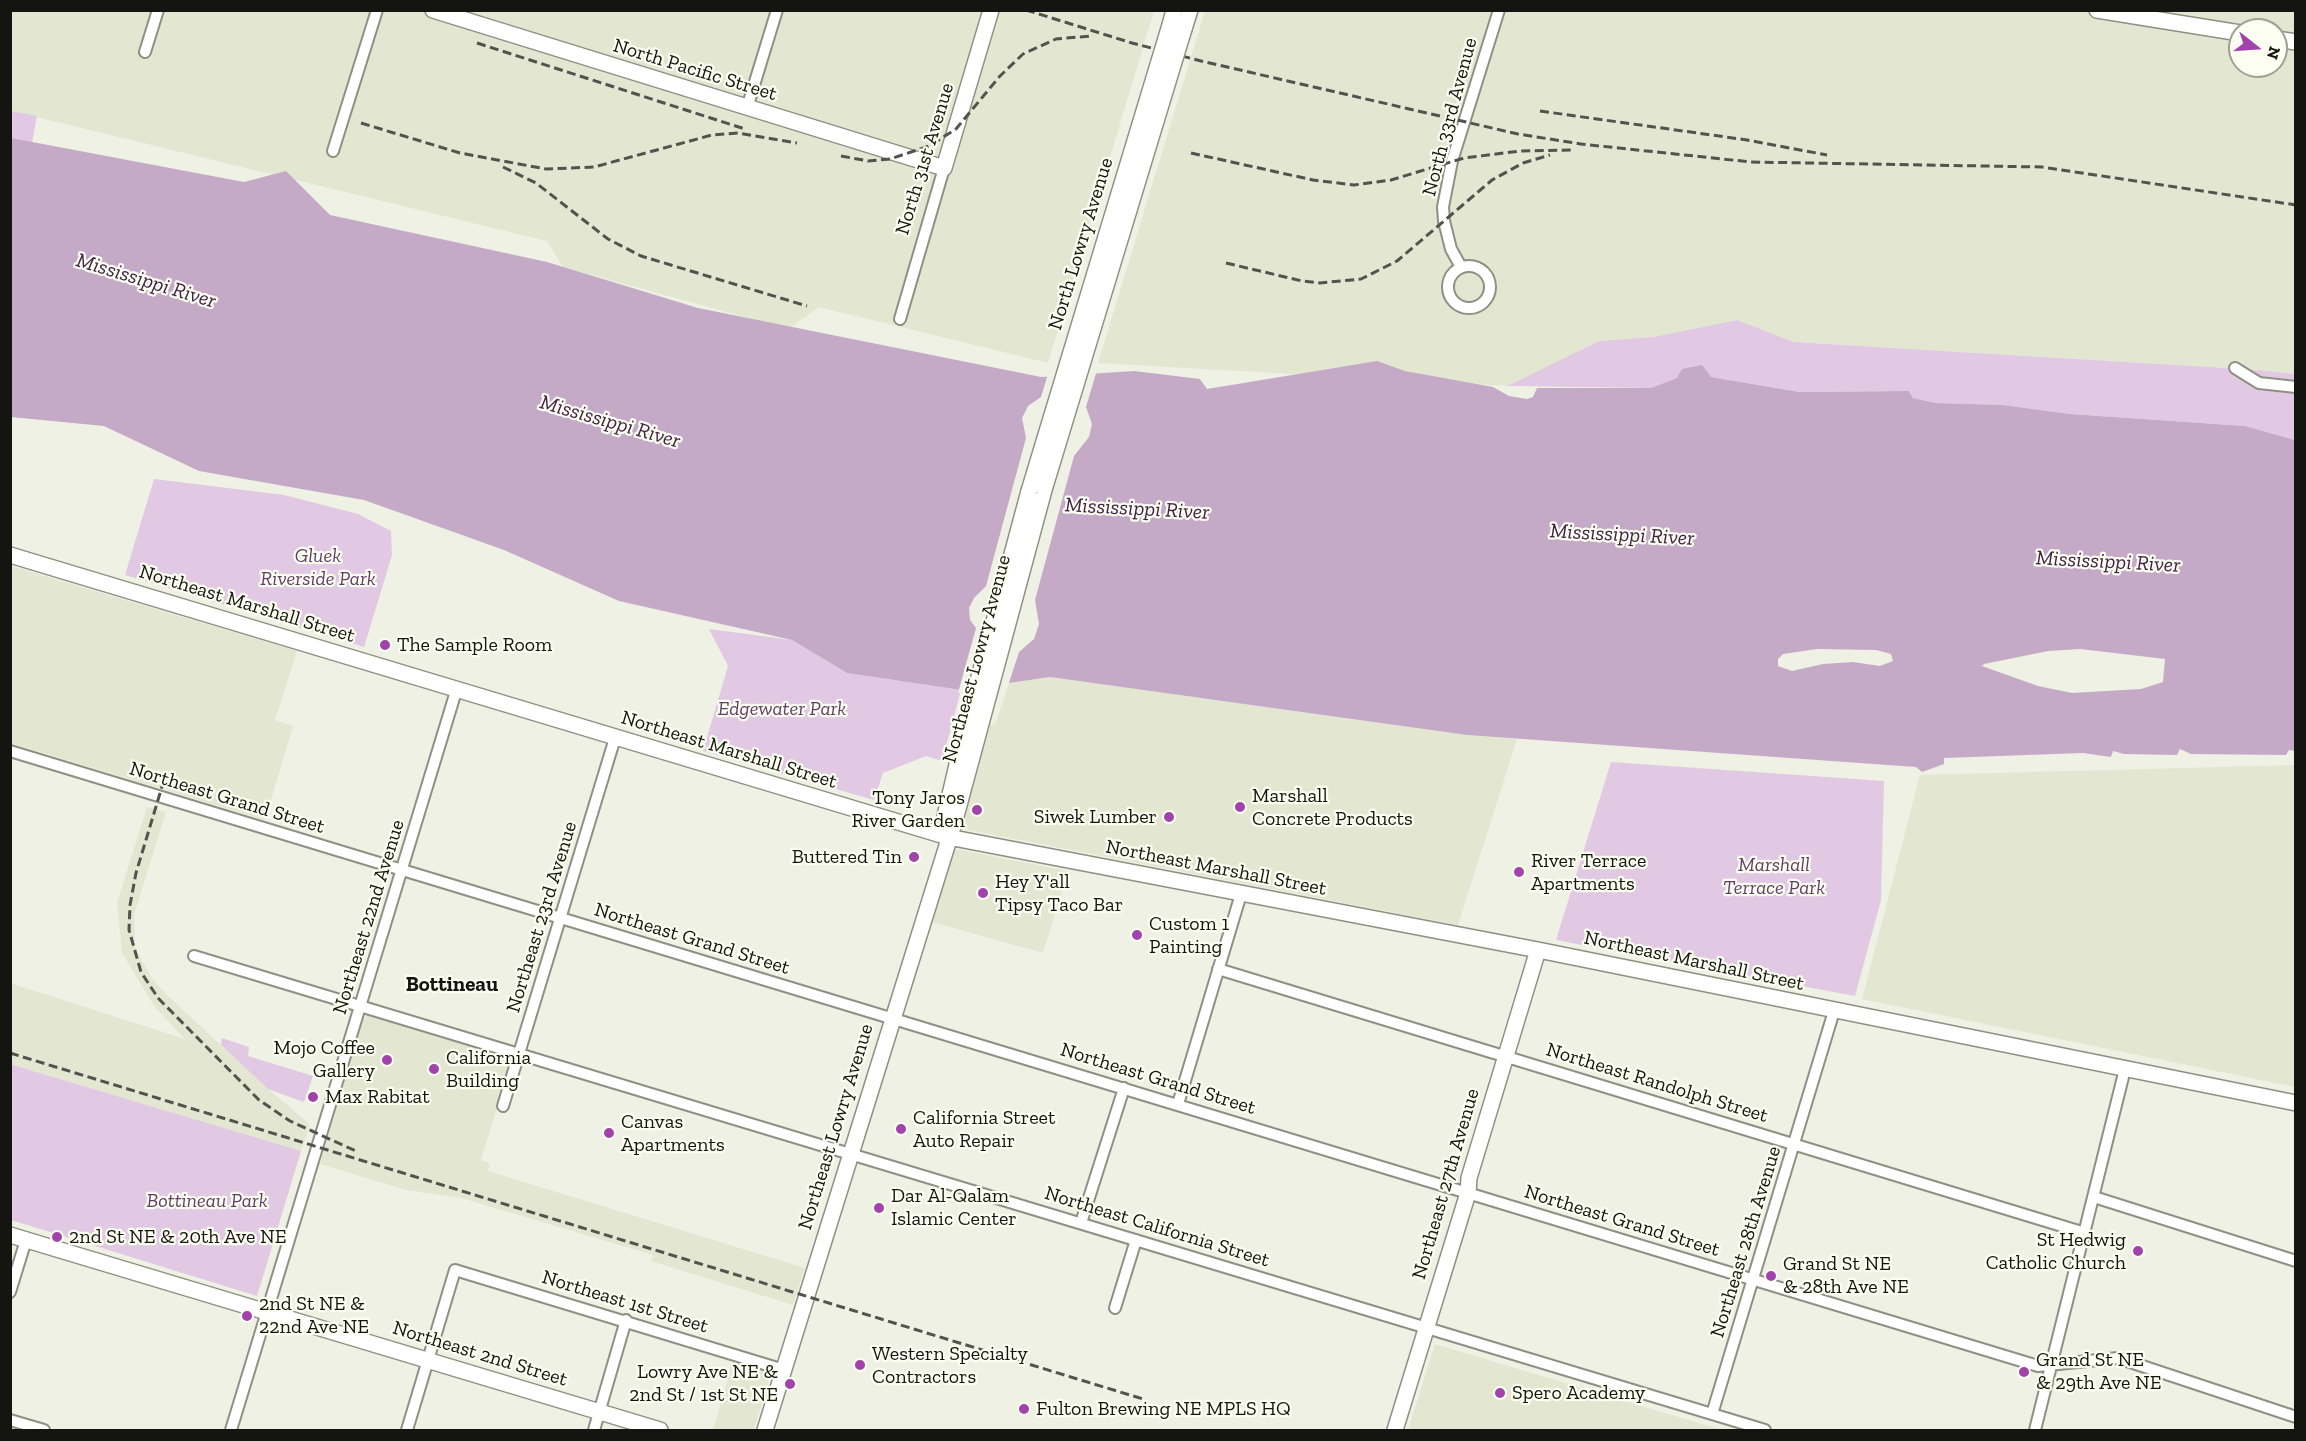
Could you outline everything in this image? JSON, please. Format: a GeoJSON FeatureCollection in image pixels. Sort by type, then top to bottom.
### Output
{"type":"FeatureCollection","features":[{"type":"Feature","properties":{"kind":"street"},"geometry":{"type":"LineString","coordinates":[[146,52],[158,10]]}},
{"type":"Feature","properties":{"kind":"street"},"geometry":{"type":"LineString","coordinates":[[333,151],[376,10]]}},
{"type":"Feature","properties":{"kind":"street","name":"North Pacific Street"},"geometry":{"type":"LineString","coordinates":[[434,10],[944,168]]}},
{"type":"Feature","properties":{"kind":"street"},"geometry":{"type":"LineString","coordinates":[[747,108],[777,10]]}},
{"type":"Feature","properties":{"kind":"street","name":"North 31st Avenue"},"geometry":{"type":"LineString","coordinates":[[900,319],[991,10]]}},
{"type":"Feature","properties":{"kind":"street","name":"North Lowry Avenue"},"geometry":{"type":"LineString","coordinates":[[1037,491],[1176,22],[1190,10]]}},
{"type":"Feature","properties":{"kind":"street","name":"North 33rd Avenue"},"geometry":{"type":"LineString","coordinates":[[1461,267],[1451,249],[1443,207],[1450,168],[1498,10]]}},
{"type":"Feature","properties":{"kind":"street"},"geometry":{"type":"LineString","coordinates":[[2097,10],[2228,31]]}},
{"type":"Feature","properties":{"kind":"street"},"geometry":{"type":"LineString","coordinates":[[1474,266],[1481,269],[1489,280],[1489,294],[1486,300],[1474,307],[1460,306],[1450,297],[1448,283],[1450,276],[1461,267],[1474,266]]}},
{"type":"Feature","properties":{"kind":"street"},"geometry":{"type":"LineString","coordinates":[[2235,368],[2259,383],[2295,387]]}},
{"type":"Feature","properties":{"kind":"street","name":"Northeast Lowry Avenue"},"geometry":{"type":"LineString","coordinates":[[765,1431],[948,837],[976,720],[1037,491]]}},
{"type":"Feature","properties":{"kind":"street","name":"Northeast Marshall Street"},"geometry":{"type":"LineString","coordinates":[[10,555],[948,837],[1538,950],[2295,1103]]}},
{"type":"Feature","properties":{"kind":"street","name":"Northeast 22nd Avenue"},"geometry":{"type":"LineString","coordinates":[[231,1431],[457,688]]}},
{"type":"Feature","properties":{"kind":"street","name":"Northeast 23rd Avenue"},"geometry":{"type":"LineString","coordinates":[[503,1106],[615,738]]}},
{"type":"Feature","properties":{"kind":"street","name":"Northeast Grand Street"},"geometry":{"type":"LineString","coordinates":[[10,751],[2038,1366],[2118,1359],[2295,1417]]}},
{"type":"Feature","properties":{"kind":"street"},"geometry":{"type":"LineString","coordinates":[[1178,1104],[1240,894]]}},
{"type":"Feature","properties":{"kind":"street","name":"Northeast 27th Avenue"},"geometry":{"type":"LineString","coordinates":[[1395,1431],[1468,1193],[1469,1178],[1538,950]]}},
{"type":"Feature","properties":{"kind":"street","name":"Northeast California Street"},"geometry":{"type":"LineString","coordinates":[[194,956],[520,1053],[849,1155],[863,1156],[1765,1431]]}},
{"type":"Feature","properties":{"kind":"street","name":"Northeast Randolph Street"},"geometry":{"type":"LineString","coordinates":[[1218,969],[2085,1233]]}},
{"type":"Feature","properties":{"kind":"street","name":"Northeast 28th Avenue"},"geometry":{"type":"LineString","coordinates":[[1712,1414],[1834,1011]]}},
{"type":"Feature","properties":{"kind":"street"},"geometry":{"type":"LineString","coordinates":[[2035,1431],[2125,1069]]}},
{"type":"Feature","properties":{"kind":"street"},"geometry":{"type":"LineString","coordinates":[[1082,1223],[1124,1088]]}},
{"type":"Feature","properties":{"kind":"street"},"geometry":{"type":"LineString","coordinates":[[2094,1197],[2295,1261]]}},
{"type":"Feature","properties":{"kind":"street","name":"Northeast 2nd Street"},"geometry":{"type":"LineString","coordinates":[[10,1235],[429,1359],[660,1431]]}},
{"type":"Feature","properties":{"kind":"street"},"geometry":{"type":"LineString","coordinates":[[10,1292],[26,1240]]}},
{"type":"Feature","properties":{"kind":"street"},"geometry":{"type":"LineString","coordinates":[[1115,1308],[1136,1240]]}},
{"type":"Feature","properties":{"kind":"street","name":"Northeast 1st Street"},"geometry":{"type":"LineString","coordinates":[[429,1359],[455,1270],[626,1320],[784,1370]]}},
{"type":"Feature","properties":{"kind":"street"},"geometry":{"type":"LineString","coordinates":[[594,1431],[626,1320]]}},
{"type":"Feature","properties":{"kind":"street"},"geometry":{"type":"LineString","coordinates":[[407,1431],[429,1359]]}},
{"type":"Feature","properties":{"kind":"street"},"geometry":{"type":"LineString","coordinates":[[10,1420],[44,1431]]}},
{"type":"Feature","properties":{"kind":"shaded area"},"geometry":{"type":"Polygon","coordinates":[[[10,11],[1154,11],[1048,363],[819,307],[788,329],[563,267],[547,241],[11,111],[10,11]]]}},
{"type":"Feature","properties":{"kind":"shaded area"},"geometry":{"type":"Polygon","coordinates":[[[1205,11],[2295,11],[2295,374],[1794,342],[1737,320],[1653,337],[1599,341],[1507,386],[1098,363],[1205,11]]]}},
{"type":"Feature","properties":{"kind":"shaded area"},"geometry":{"type":"Polygon","coordinates":[[[11,566],[297,651],[275,720],[293,726],[265,820],[11,743],[11,566]]]}},
{"type":"Feature","properties":{"kind":"shaded area"},"geometry":{"type":"Polygon","coordinates":[[[1050,677],[1467,735],[1517,739],[1458,925],[968,830],[962,821],[987,724],[995,725],[1009,683],[1050,677]]]}},
{"type":"Feature","properties":{"kind":"shaded area"},"geometry":{"type":"Polygon","coordinates":[[[2295,765],[2295,1087],[1862,999],[1920,775],[2295,765]]]}},
{"type":"Feature","properties":{"kind":"shaded area"},"geometry":{"type":"Polygon","coordinates":[[[147,807],[166,812],[134,915],[135,948],[153,980],[169,997],[268,1089],[310,1124],[301,1151],[11,1064],[10,983],[185,1039],[154,1006],[122,953],[117,903],[147,807]]]}},
{"type":"Feature","properties":{"kind":"shaded area"},"geometry":{"type":"Polygon","coordinates":[[[955,849],[1068,871],[1043,953],[932,922],[955,849]]]}},
{"type":"Feature","properties":{"kind":"shaded area"},"geometry":{"type":"Polygon","coordinates":[[[370,1014],[508,1058],[510,1065],[481,1160],[490,1164],[488,1171],[805,1268],[793,1305],[651,1261],[653,1255],[461,1198],[406,1190],[320,1164],[363,1019],[370,1014]]]}},
{"type":"Feature","properties":{"kind":"shaded area"},"geometry":{"type":"Polygon","coordinates":[[[1435,1344],[1722,1430],[1408,1430],[1435,1344]]]}},
{"type":"Feature","properties":{"kind":"shaded area"},"geometry":{"type":"Polygon","coordinates":[[[735,1354],[773,1366],[754,1430],[713,1430],[735,1354]]]}},
{"type":"Feature","properties":{"kind":"green space"},"geometry":{"type":"Polygon","coordinates":[[[11,111],[37,116],[32,143],[11,138],[11,111]]]}},
{"type":"Feature","properties":{"kind":"green space"},"geometry":{"type":"Polygon","coordinates":[[[1737,320],[1794,342],[2295,374],[2295,440],[2245,426],[2070,414],[2003,405],[1936,403],[1913,398],[1909,391],[1799,392],[1711,377],[1678,378],[1651,388],[1507,386],[1599,341],[1653,337],[1737,320]]]}},
{"type":"Feature","properties":{"kind":"green space","name":"Gluek Riverside Park"},"geometry":{"type":"Polygon","coordinates":[[[154,479],[284,495],[358,514],[391,531],[392,555],[364,647],[125,575],[154,479]]]}},
{"type":"Feature","properties":{"kind":"green space","name":"Edgewater Park"},"geometry":{"type":"Polygon","coordinates":[[[709,629],[792,640],[847,673],[961,690],[942,761],[926,756],[883,773],[874,800],[703,751],[728,666],[709,629]]]}},
{"type":"Feature","properties":{"kind":"green space","name":"Marshall Terrace Park"},"geometry":{"type":"Polygon","coordinates":[[[1611,762],[1884,781],[1881,900],[1855,996],[1556,940],[1611,762]]]}},
{"type":"Feature","properties":{"kind":"green space"},"geometry":{"type":"Polygon","coordinates":[[[222,1038],[249,1047],[248,1056],[313,1076],[304,1102],[268,1089],[221,1045],[222,1038]]]}},
{"type":"Feature","properties":{"kind":"green space","name":"Bottineau Park"},"geometry":{"type":"Polygon","coordinates":[[[10,1064],[301,1151],[257,1296],[11,1220],[10,1064]]]}},
{"type":"Feature","properties":{"kind":"water","name":"Mississippi River"},"geometry":{"type":"Polygon","coordinates":[[[11,138],[244,182],[286,171],[330,215],[547,262],[698,308],[1041,377],[1134,371],[1200,379],[1207,389],[1377,361],[1405,371],[1493,387],[1509,396],[1527,399],[1533,397],[1537,388],[1651,388],[1677,378],[1682,369],[1702,365],[1711,377],[1799,392],[1909,391],[1913,398],[1936,403],[2003,405],[2070,414],[2245,426],[2295,440],[2295,751],[2289,750],[2286,755],[2191,754],[2180,749],[2177,755],[2124,754],[2113,751],[2111,757],[2083,753],[1944,758],[1944,764],[1922,772],[1916,767],[1467,735],[1050,677],[961,690],[847,673],[792,640],[619,601],[504,550],[364,500],[199,471],[104,426],[11,417],[11,138]],[[1817,649],[1783,654],[1778,659],[1778,666],[1792,671],[1823,664],[1853,662],[1880,666],[1893,661],[1891,654],[1876,650],[1817,649]],[[2080,649],[2048,651],[1982,666],[2038,686],[2072,693],[2141,689],[2163,682],[2165,659],[2080,649]]]}},
{"type":"Feature","properties":{"kind":"pier"},"geometry":{"type":"Polygon","coordinates":[[[1097,370],[1086,407],[1092,424],[1089,437],[1074,456],[1035,600],[1039,624],[1034,639],[1019,652],[1008,686],[958,693],[976,628],[970,620],[969,608],[974,598],[986,586],[1026,438],[1022,418],[1028,406],[1041,397],[1048,374],[1097,370]]]}},
{"type":"Feature","properties":{"kind":"railway"},"geometry":{"type":"LineString","coordinates":[[1026,10],[1132,43],[1201,61],[1518,134],[1581,144],[1751,162],[2042,167],[2296,205]]}},
{"type":"Feature","properties":{"kind":"railway"},"geometry":{"type":"LineString","coordinates":[[841,156],[868,161],[890,159],[929,146],[956,129],[1000,76],[1023,54],[1056,39],[1091,36]]}},
{"type":"Feature","properties":{"kind":"railway"},"geometry":{"type":"LineString","coordinates":[[477,43],[745,129]]}},
{"type":"Feature","properties":{"kind":"railway"},"geometry":{"type":"LineString","coordinates":[[1540,111],[1747,140],[1827,155]]}},
{"type":"Feature","properties":{"kind":"railway"},"geometry":{"type":"LineString","coordinates":[[361,123],[460,153],[546,169],[594,167],[712,135],[738,133],[797,143]]}},
{"type":"Feature","properties":{"kind":"railway"},"geometry":{"type":"LineString","coordinates":[[1191,153],[1313,180],[1354,185],[1391,180],[1464,158],[1520,151],[1574,150]]}},
{"type":"Feature","properties":{"kind":"railway"},"geometry":{"type":"LineString","coordinates":[[1226,263],[1302,281],[1320,283],[1361,279],[1397,261],[1492,180],[1523,163],[1550,155]]}},
{"type":"Feature","properties":{"kind":"railway"},"geometry":{"type":"LineString","coordinates":[[503,167],[536,183],[608,239],[641,256],[807,306]]}},
{"type":"Feature","properties":{"kind":"railway"},"geometry":{"type":"LineString","coordinates":[[164,780],[136,873],[130,905],[129,930],[141,972],[158,998],[259,1100],[290,1121],[358,1152]]}},
{"type":"Feature","properties":{"kind":"railway"},"geometry":{"type":"LineString","coordinates":[[10,1053],[1143,1399]]}},
{"type":"Feature","properties":{"kind":"place","name":"The Sample Room"},"geometry":{"type":"Point","coordinates":[385,645]}},
{"type":"Feature","properties":{"kind":"place","name":"Marshall Concrete Products"},"geometry":{"type":"Point","coordinates":[1240,807]}},
{"type":"Feature","properties":{"kind":"place","name":"Tony Jaros River Garden"},"geometry":{"type":"Point","coordinates":[977,810]}},
{"type":"Feature","properties":{"kind":"place","name":"Siwek Lumber"},"geometry":{"type":"Point","coordinates":[1169,817]}},
{"type":"Feature","properties":{"kind":"place","name":"Buttered Tin"},"geometry":{"type":"Point","coordinates":[914,857]}},
{"type":"Feature","properties":{"kind":"place","name":"River Terrace Apartments"},"geometry":{"type":"Point","coordinates":[1519,872]}},
{"type":"Feature","properties":{"kind":"place","name":"Hey Y'all Tipsy Taco Bar"},"geometry":{"type":"Point","coordinates":[983,893]}},
{"type":"Feature","properties":{"kind":"place","name":"Custom 1 Painting"},"geometry":{"type":"Point","coordinates":[1137,935]}},
{"type":"Feature","properties":{"kind":"place","name":"Mojo Coffee Gallery"},"geometry":{"type":"Point","coordinates":[387,1060]}},
{"type":"Feature","properties":{"kind":"place","name":"California Building"},"geometry":{"type":"Point","coordinates":[434,1069]}},
{"type":"Feature","properties":{"kind":"place","name":"Max Rabitat"},"geometry":{"type":"Point","coordinates":[313,1097]}},
{"type":"Feature","properties":{"kind":"place","name":"California Street Auto Repair"},"geometry":{"type":"Point","coordinates":[901,1129]}},
{"type":"Feature","properties":{"kind":"place","name":"Canvas Apartments"},"geometry":{"type":"Point","coordinates":[609,1133]}},
{"type":"Feature","properties":{"kind":"place","name":"Dar Al-Qalam Islamic Center"},"geometry":{"type":"Point","coordinates":[879,1208]}},
{"type":"Feature","properties":{"kind":"place","name":"2nd St NE & 20th Ave NE"},"geometry":{"type":"Point","coordinates":[57,1237]}},
{"type":"Feature","properties":{"kind":"place","name":"St Hedwig Catholic Church"},"geometry":{"type":"Point","coordinates":[2138,1251]}},
{"type":"Feature","properties":{"kind":"place","name":"Grand St NE & 28th Ave NE"},"geometry":{"type":"Point","coordinates":[1771,1276]}},
{"type":"Feature","properties":{"kind":"place","name":"2nd St NE & 22nd Ave NE"},"geometry":{"type":"Point","coordinates":[247,1316]}},
{"type":"Feature","properties":{"kind":"place","name":"Western Specialty Contractors"},"geometry":{"type":"Point","coordinates":[860,1365]}},
{"type":"Feature","properties":{"kind":"place","name":"Grand St NE & 29th Ave NE"},"geometry":{"type":"Point","coordinates":[2024,1372]}},
{"type":"Feature","properties":{"kind":"place","name":"Lowry Ave NE & 2nd St / 1st St NE"},"geometry":{"type":"Point","coordinates":[790,1384]}},
{"type":"Feature","properties":{"kind":"place","name":"Spero Academy"},"geometry":{"type":"Point","coordinates":[1500,1393]}},
{"type":"Feature","properties":{"kind":"place","name":"Fulton Brewing NE MPLS HQ"},"geometry":{"type":"Point","coordinates":[1024,1409]}},
{"type":"Feature","properties":{"kind":"district","name":"Bottineau"},"geometry":{"type":"Point","coordinates":[452,985]}}]}
